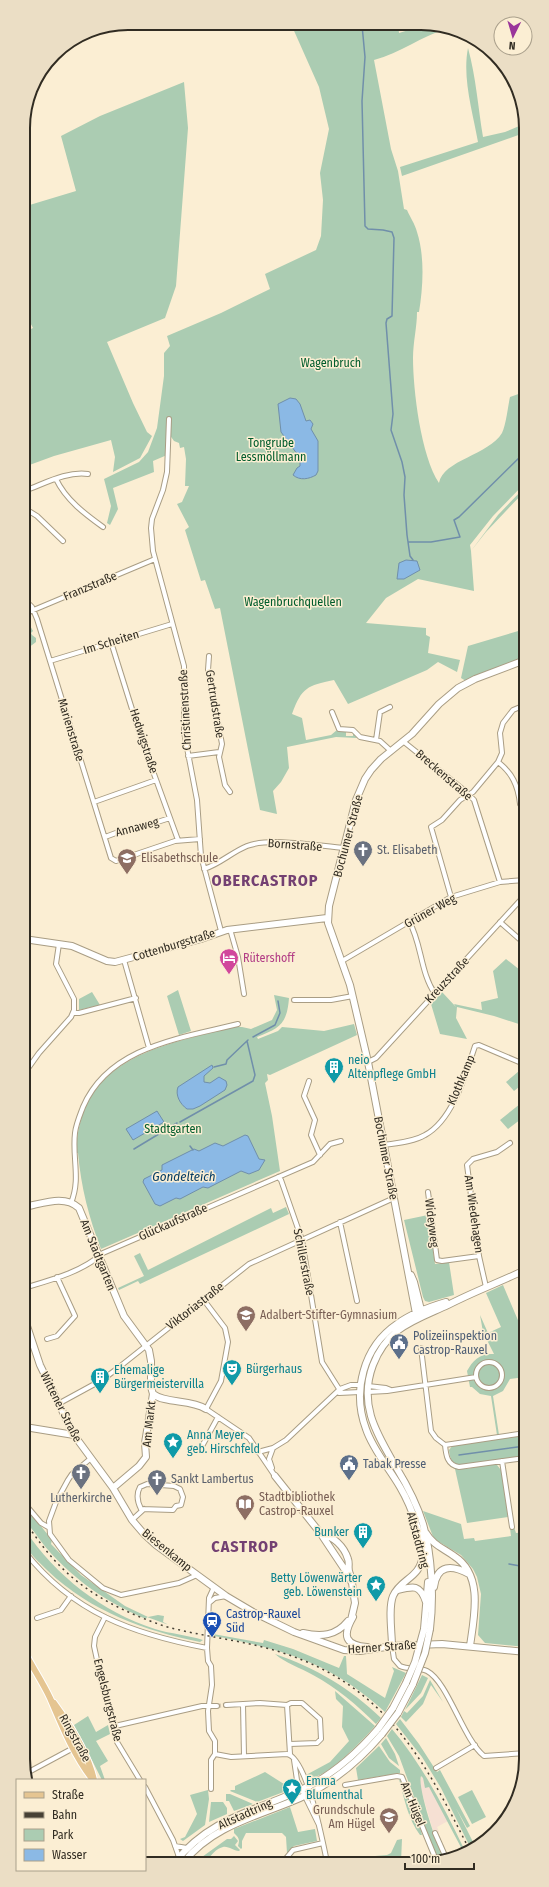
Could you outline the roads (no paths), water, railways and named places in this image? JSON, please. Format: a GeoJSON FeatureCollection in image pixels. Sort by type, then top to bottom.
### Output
{"type":"FeatureCollection","features":[{"type":"Feature","properties":{"kind":"main road","name":"Bochumer Straße"},"geometry":{"type":"LineString","coordinates":[[419,1314],[414,1282],[410,1274],[368,1062],[353,996],[327,918],[360,790],[371,770],[381,759],[404,742],[438,704],[458,688],[475,679],[519,662]]}},
{"type":"Feature","properties":{"kind":"main road","name":"Cottenburgstraße"},"geometry":{"type":"LineString","coordinates":[[30,940],[81,949],[110,962],[124,960],[204,938],[230,929],[327,918]]}},
{"type":"Feature","properties":{"kind":"main road"},"geometry":{"type":"LineString","coordinates":[[30,1206],[60,1200],[72,1202]]}},
{"type":"Feature","properties":{"kind":"main road","name":"Am Stadtgarten"},"geometry":{"type":"LineString","coordinates":[[72,1202],[81,1212],[98,1257],[124,1316],[146,1345],[150,1355],[151,1387],[153,1394]]}},
{"type":"Feature","properties":{"kind":"main road"},"geometry":{"type":"LineString","coordinates":[[419,1314],[454,1301],[519,1273]]}},
{"type":"Feature","properties":{"kind":"main road","name":"Altstadtring"},"geometry":{"type":"LineString","coordinates":[[395,1711],[427,1629],[426,1604],[428,1582],[417,1528],[405,1496],[366,1431],[360,1408],[360,1388],[363,1370],[379,1341],[396,1324],[419,1314]]}},
{"type":"Feature","properties":{"kind":"main road","name":"Altstadtring"},"geometry":{"type":"LineString","coordinates":[[183,1857],[234,1823],[342,1774],[364,1754],[413,1684],[425,1653],[432,1597],[430,1562],[423,1526],[412,1496],[373,1424],[368,1403],[368,1389],[375,1361],[384,1344],[419,1314]]}},
{"type":"Feature","properties":{"kind":"main road","name":"Wittener Straße"},"geometry":{"type":"LineString","coordinates":[[30,1335],[40,1365],[74,1435],[90,1459],[114,1488]]}},
{"type":"Feature","properties":{"kind":"main road"},"geometry":{"type":"LineString","coordinates":[[360,1388],[368,1389]]}},
{"type":"Feature","properties":{"kind":"main road"},"geometry":{"type":"LineString","coordinates":[[153,1394],[159,1397],[199,1405],[206,1409]]}},
{"type":"Feature","properties":{"kind":"main road","name":"Am Markt"},"geometry":{"type":"LineString","coordinates":[[114,1488],[139,1466],[146,1457],[145,1443],[153,1394]]}},
{"type":"Feature","properties":{"kind":"main road"},"geometry":{"type":"LineString","coordinates":[[30,1429],[74,1435]]}},
{"type":"Feature","properties":{"kind":"main road"},"geometry":{"type":"LineString","coordinates":[[275,1476],[321,1534],[345,1570],[352,1583],[355,1603],[355,1610],[344,1626],[337,1631],[326,1635],[307,1634],[286,1628]]}},
{"type":"Feature","properties":{"kind":"main road","name":"Biesenkamp"},"geometry":{"type":"LineString","coordinates":[[114,1488],[132,1520],[144,1534],[156,1545],[226,1596]]}},
{"type":"Feature","properties":{"kind":"main road"},"geometry":{"type":"LineString","coordinates":[[423,1526],[432,1542],[460,1560],[467,1568],[473,1583],[475,1602],[470,1646]]}},
{"type":"Feature","properties":{"kind":"main road"},"geometry":{"type":"LineString","coordinates":[[321,1534],[335,1540],[348,1559],[348,1571],[354,1582],[357,1596],[355,1610],[346,1633],[350,1643],[357,1646],[375,1648]]}},
{"type":"Feature","properties":{"kind":"main road"},"geometry":{"type":"LineString","coordinates":[[392,1646],[391,1602],[396,1591],[419,1570],[423,1552]]}},
{"type":"Feature","properties":{"kind":"main road"},"geometry":{"type":"LineString","coordinates":[[432,1597],[435,1580],[438,1574],[443,1570],[454,1567],[469,1574]]}},
{"type":"Feature","properties":{"kind":"main road"},"geometry":{"type":"LineString","coordinates":[[396,1591],[408,1586],[418,1589],[424,1595],[426,1604]]}},
{"type":"Feature","properties":{"kind":"main road","name":"Herner Straße"},"geometry":{"type":"LineString","coordinates":[[226,1596],[286,1628],[344,1650],[360,1651],[392,1646],[442,1644],[519,1651]]}},
{"type":"Feature","properties":{"kind":"main road","name":"Ringstraße"},"geometry":{"type":"LineString","coordinates":[[30,1662],[50,1699],[64,1717],[86,1771],[92,1779]]}},
{"type":"Feature","properties":{"kind":"main road","name":"Altstadtring"},"geometry":{"type":"LineString","coordinates":[[181,1857],[187,1848],[206,1832],[227,1819],[306,1791]]}},
{"type":"Feature","properties":{"kind":"street","name":"Christinenstraße"},"geometry":{"type":"LineString","coordinates":[[168,419],[167,472],[164,490],[151,525],[156,559],[184,670],[184,728],[197,800],[204,869],[221,931]]}},
{"type":"Feature","properties":{"kind":"street"},"geometry":{"type":"LineString","coordinates":[[30,489],[78,473],[88,474]]}},
{"type":"Feature","properties":{"kind":"street"},"geometry":{"type":"LineString","coordinates":[[56,479],[63,492],[85,514],[103,527]]}},
{"type":"Feature","properties":{"kind":"street"},"geometry":{"type":"LineString","coordinates":[[30,512],[37,516],[63,541]]}},
{"type":"Feature","properties":{"kind":"street","name":"Franzstraße"},"geometry":{"type":"LineString","coordinates":[[30,611],[156,559]]}},
{"type":"Feature","properties":{"kind":"street","name":"Marienstraße"},"geometry":{"type":"LineString","coordinates":[[30,606],[33,610],[50,661],[111,858],[116,860],[178,840]]}},
{"type":"Feature","properties":{"kind":"street","name":"Im Scheiten"},"geometry":{"type":"LineString","coordinates":[[50,661],[172,624]]}},
{"type":"Feature","properties":{"kind":"street","name":"Hedwigstraße"},"geometry":{"type":"LineString","coordinates":[[111,642],[156,780],[178,840]]}},
{"type":"Feature","properties":{"kind":"street","name":"Gertrudstraße"},"geometry":{"type":"LineString","coordinates":[[209,656],[208,670],[222,744],[219,752],[224,785],[230,792]]}},
{"type":"Feature","properties":{"kind":"street"},"geometry":{"type":"LineString","coordinates":[[376,740],[380,712],[390,707]]}},
{"type":"Feature","properties":{"kind":"street"},"geometry":{"type":"LineString","coordinates":[[451,897],[431,828],[432,825],[442,820],[460,800],[473,792],[498,762],[502,754],[500,740],[503,723],[513,710],[519,708]]}},
{"type":"Feature","properties":{"kind":"street"},"geometry":{"type":"LineString","coordinates":[[332,712],[339,729],[353,730],[360,737],[376,740],[391,751]]}},
{"type":"Feature","properties":{"kind":"street","name":"Breckenstraße"},"geometry":{"type":"LineString","coordinates":[[404,742],[469,795],[477,806],[500,882]]}},
{"type":"Feature","properties":{"kind":"street","name":"Gertrudstraße"},"geometry":{"type":"LineString","coordinates":[[188,756],[219,752]]}},
{"type":"Feature","properties":{"kind":"street"},"geometry":{"type":"LineString","coordinates":[[498,762],[513,777],[517,786],[519,798]]}},
{"type":"Feature","properties":{"kind":"street"},"geometry":{"type":"LineString","coordinates":[[94,802],[156,780]]}},
{"type":"Feature","properties":{"kind":"street","name":"Annaweg"},"geometry":{"type":"LineString","coordinates":[[105,837],[124,830],[129,831],[170,818]]}},
{"type":"Feature","properties":{"kind":"street"},"geometry":{"type":"LineString","coordinates":[[178,840],[200,839]]}},
{"type":"Feature","properties":{"kind":"street","name":"Bornstraße"},"geometry":{"type":"LineString","coordinates":[[204,869],[241,849],[258,843],[272,842],[344,848]]}},
{"type":"Feature","properties":{"kind":"street","name":"Grüner Weg"},"geometry":{"type":"LineString","coordinates":[[342,961],[451,897],[500,882],[519,880]]}},
{"type":"Feature","properties":{"kind":"street","name":"Kreuzstraße"},"geometry":{"type":"LineString","coordinates":[[368,1062],[376,1058],[519,901]]}},
{"type":"Feature","properties":{"kind":"street"},"geometry":{"type":"LineString","coordinates":[[409,921],[415,933],[428,982],[434,994]]}},
{"type":"Feature","properties":{"kind":"street"},"geometry":{"type":"LineString","coordinates":[[500,922],[519,939]]}},
{"type":"Feature","properties":{"kind":"street"},"geometry":{"type":"LineString","coordinates":[[230,929],[238,957],[244,994]]}},
{"type":"Feature","properties":{"kind":"street"},"geometry":{"type":"LineString","coordinates":[[30,1066],[73,1013],[74,999],[56,964],[58,944]]}},
{"type":"Feature","properties":{"kind":"street"},"geometry":{"type":"LineString","coordinates":[[124,960],[149,1048]]}},
{"type":"Feature","properties":{"kind":"street"},"geometry":{"type":"LineString","coordinates":[[294,1000],[331,1000],[353,996]]}},
{"type":"Feature","properties":{"kind":"street"},"geometry":{"type":"LineString","coordinates":[[73,1013],[79,1013],[136,998]]}},
{"type":"Feature","properties":{"kind":"street"},"geometry":{"type":"LineString","coordinates":[[72,1202],[77,1187],[74,1153],[75,1132],[86,1102],[101,1078],[127,1058],[149,1048],[238,1024]]}},
{"type":"Feature","properties":{"kind":"street","name":"Klothkamp"},"geometry":{"type":"LineString","coordinates":[[384,1145],[423,1136],[436,1126],[458,1092],[476,1046],[479,1045],[519,1062]]}},
{"type":"Feature","properties":{"kind":"street"},"geometry":{"type":"LineString","coordinates":[[310,1082],[304,1096],[315,1120],[311,1135],[320,1155]]}},
{"type":"Feature","properties":{"kind":"street","name":"Glückaufstraße"},"geometry":{"type":"LineString","coordinates":[[30,1286],[57,1277],[94,1261],[102,1253],[313,1162],[330,1144],[341,1141]]}},
{"type":"Feature","properties":{"kind":"street","name":"Am Wiedehagen"},"geometry":{"type":"LineString","coordinates":[[486,1287],[479,1256],[467,1165],[473,1159],[497,1152],[510,1143]]}},
{"type":"Feature","properties":{"kind":"street","name":"Schillerstraße"},"geometry":{"type":"LineString","coordinates":[[278,1177],[281,1180],[302,1240],[322,1362],[340,1390]]}},
{"type":"Feature","properties":{"kind":"street","name":"Wideyweg"},"geometry":{"type":"LineString","coordinates":[[428,1192],[437,1260],[442,1261],[479,1256]]}},
{"type":"Feature","properties":{"kind":"street","name":"Viktoriastraße"},"geometry":{"type":"LineString","coordinates":[[58,1404],[102,1380],[249,1264],[394,1198]]}},
{"type":"Feature","properties":{"kind":"street"},"geometry":{"type":"LineString","coordinates":[[340,1222],[357,1301]]}},
{"type":"Feature","properties":{"kind":"street"},"geometry":{"type":"LineString","coordinates":[[47,1339],[57,1336],[74,1316],[57,1277]]}},
{"type":"Feature","properties":{"kind":"street"},"geometry":{"type":"LineString","coordinates":[[203,1299],[225,1328],[228,1342],[221,1381],[206,1409],[249,1438],[275,1476]]}},
{"type":"Feature","properties":{"kind":"street"},"geometry":{"type":"LineString","coordinates":[[421,1348],[431,1431],[436,1438],[445,1445],[448,1460],[455,1466],[465,1467],[519,1459]]}},
{"type":"Feature","properties":{"kind":"street"},"geometry":{"type":"LineString","coordinates":[[489,1362],[497,1364],[502,1374],[501,1382],[491,1389],[481,1386],[476,1377],[478,1368],[484,1363],[489,1362]]}},
{"type":"Feature","properties":{"kind":"street"},"geometry":{"type":"LineString","coordinates":[[368,1389],[391,1390],[476,1377]]}},
{"type":"Feature","properties":{"kind":"street"},"geometry":{"type":"LineString","coordinates":[[275,1476],[269,1461],[269,1456],[273,1448],[292,1434],[340,1390],[351,1384],[360,1388]]}},
{"type":"Feature","properties":{"kind":"street"},"geometry":{"type":"LineString","coordinates":[[340,1390],[360,1388]]}},
{"type":"Feature","properties":{"kind":"street"},"geometry":{"type":"LineString","coordinates":[[201,1448],[218,1417]]}},
{"type":"Feature","properties":{"kind":"street"},"geometry":{"type":"LineString","coordinates":[[445,1445],[519,1434]]}},
{"type":"Feature","properties":{"kind":"street"},"geometry":{"type":"LineString","coordinates":[[257,1450],[273,1448]]}},
{"type":"Feature","properties":{"kind":"street"},"geometry":{"type":"LineString","coordinates":[[90,1459],[72,1474],[66,1482],[50,1514],[48,1530],[54,1542],[69,1560],[103,1588],[116,1594],[126,1595],[179,1583],[198,1575]]}},
{"type":"Feature","properties":{"kind":"street"},"geometry":{"type":"LineString","coordinates":[[502,1461],[512,1527]]}},
{"type":"Feature","properties":{"kind":"street"},"geometry":{"type":"LineString","coordinates":[[132,1520],[144,1509],[173,1510],[176,1506],[181,1505],[183,1494],[180,1489],[174,1486],[148,1484],[140,1487],[137,1502],[141,1509],[144,1509]]}},
{"type":"Feature","properties":{"kind":"street"},"geometry":{"type":"LineString","coordinates":[[30,1510],[41,1523],[48,1527]]}},
{"type":"Feature","properties":{"kind":"street"},"geometry":{"type":"LineString","coordinates":[[30,1558],[45,1575],[71,1596],[105,1617],[142,1633],[207,1648]]}},
{"type":"Feature","properties":{"kind":"street"},"geometry":{"type":"LineString","coordinates":[[211,1789],[211,1760],[215,1754],[215,1741],[209,1731],[209,1706],[212,1685],[211,1666],[208,1661],[207,1648],[209,1630],[209,1594],[214,1587]]}},
{"type":"Feature","properties":{"kind":"street"},"geometry":{"type":"LineString","coordinates":[[37,1618],[61,1610],[71,1596]]}},
{"type":"Feature","properties":{"kind":"street"},"geometry":{"type":"LineString","coordinates":[[208,1603],[215,1598],[226,1596]]}},
{"type":"Feature","properties":{"kind":"street","name":"Engelsburgstraße"},"geometry":{"type":"LineString","coordinates":[[105,1617],[95,1637],[94,1646],[104,1692],[115,1726],[117,1742],[139,1779]]}},
{"type":"Feature","properties":{"kind":"street"},"geometry":{"type":"LineString","coordinates":[[392,1646],[394,1659],[400,1666],[424,1670],[434,1677],[474,1745],[484,1756],[519,1754]]}},
{"type":"Feature","properties":{"kind":"street"},"geometry":{"type":"LineString","coordinates":[[226,1705],[287,1705],[291,1703],[302,1703],[320,1719],[321,1739],[317,1743],[290,1744]]}},
{"type":"Feature","properties":{"kind":"street"},"geometry":{"type":"LineString","coordinates":[[243,1704],[244,1756]]}},
{"type":"Feature","properties":{"kind":"street"},"geometry":{"type":"LineString","coordinates":[[287,1705],[290,1754],[318,1816],[326,1857]]}},
{"type":"Feature","properties":{"kind":"street"},"geometry":{"type":"LineString","coordinates":[[115,1726],[202,1706],[217,1706]]}},
{"type":"Feature","properties":{"kind":"street"},"geometry":{"type":"LineString","coordinates":[[436,1768],[474,1745]]}},
{"type":"Feature","properties":{"kind":"street"},"geometry":{"type":"LineString","coordinates":[[31,1771],[76,1746]]}},
{"type":"Feature","properties":{"kind":"street"},"geometry":{"type":"LineString","coordinates":[[215,1754],[231,1757],[290,1754]]}},
{"type":"Feature","properties":{"kind":"street","name":"Am Hügel"},"geometry":{"type":"LineString","coordinates":[[345,1785],[397,1776],[402,1777],[435,1856]]}},
{"type":"Feature","properties":{"kind":"street"},"geometry":{"type":"LineString","coordinates":[[146,1789],[175,1846],[178,1857]]}},
{"type":"Feature","properties":{"kind":"street"},"geometry":{"type":"LineString","coordinates":[[435,1833],[444,1854]]}},
{"type":"Feature","properties":{"kind":"street"},"geometry":{"type":"LineString","coordinates":[[287,1857],[293,1850],[323,1843]]}},
{"type":"Feature","properties":{"kind":"street"},"geometry":{"type":"LineString","coordinates":[[175,1846],[187,1848]]}},
{"type":"Feature","properties":{"kind":"water"},"geometry":{"type":"Polygon","coordinates":[[[290,398],[296,399],[300,404],[306,421],[310,420],[313,424],[311,429],[318,441],[318,471],[316,475],[310,478],[302,479],[293,475],[300,466],[300,458],[281,432],[278,404],[290,398]]]}},
{"type":"Feature","properties":{"kind":"water"},"geometry":{"type":"Polygon","coordinates":[[[406,560],[417,561],[420,570],[404,579],[397,579],[399,563],[406,560]]]}},
{"type":"Feature","properties":{"kind":"water"},"geometry":{"type":"Polygon","coordinates":[[[212,1065],[213,1068],[204,1076],[204,1082],[210,1083],[219,1077],[226,1081],[227,1085],[225,1090],[200,1106],[193,1109],[187,1109],[182,1105],[179,1099],[177,1093],[178,1087],[212,1065]]]}},
{"type":"Feature","properties":{"kind":"water"},"geometry":{"type":"Polygon","coordinates":[[[157,1111],[164,1122],[133,1140],[126,1129],[157,1111]]]}},
{"type":"Feature","properties":{"kind":"water","name":"Gondelteich"},"geometry":{"type":"Polygon","coordinates":[[[245,1135],[248,1136],[259,1159],[265,1160],[259,1170],[249,1174],[241,1171],[208,1188],[203,1187],[180,1199],[176,1198],[160,1206],[155,1204],[143,1182],[144,1179],[162,1170],[162,1165],[194,1149],[199,1151],[215,1143],[223,1146],[245,1135]]]}},
{"type":"Feature","properties":{"kind":"waterway"},"geometry":{"type":"LineString","coordinates":[[362,30],[365,57],[362,101],[365,226],[368,229],[392,232],[394,238],[392,316],[387,319],[386,323],[393,414],[391,430],[402,462],[405,477],[404,495],[407,535],[410,556],[413,560]]}},
{"type":"Feature","properties":{"kind":"waterway"},"geometry":{"type":"LineString","coordinates":[[408,542],[431,542],[460,537],[454,520],[459,517],[519,458]]}},
{"type":"Feature","properties":{"kind":"waterway"},"geometry":{"type":"LineString","coordinates":[[253,1037],[275,1025],[280,1013],[278,1001]]}},
{"type":"Feature","properties":{"kind":"waterway"},"geometry":{"type":"LineString","coordinates":[[214,1067],[226,1064],[227,1060],[248,1040]]}},
{"type":"Feature","properties":{"kind":"waterway"},"geometry":{"type":"LineString","coordinates":[[180,1122],[253,1081],[255,1075],[247,1041]]}},
{"type":"Feature","properties":{"kind":"waterway"},"geometry":{"type":"LineString","coordinates":[[134,1149],[177,1123]]}},
{"type":"Feature","properties":{"kind":"waterway"},"geometry":{"type":"LineString","coordinates":[[190,1146],[193,1150]]}},
{"type":"Feature","properties":{"kind":"waterway"},"geometry":{"type":"LineString","coordinates":[[459,1455],[519,1447]]}},
{"type":"Feature","properties":{"kind":"waterway"},"geometry":{"type":"LineString","coordinates":[[509,1564],[519,1566]]}},
{"type":"Feature","properties":{"kind":"tunnel"},"geometry":{"type":"LineString","coordinates":[[217,1706],[226,1705]]}},
{"type":"Feature","properties":{"kind":"railway"},"geometry":{"type":"LineString","coordinates":[[30,1529],[50,1555],[70,1576],[95,1594],[122,1609],[164,1626],[283,1653],[319,1667],[349,1685],[376,1706],[398,1731],[418,1758],[436,1787],[467,1846]]}},
{"type":"Feature","properties":{"kind":"place","name":"St. Elisabeth"},"geometry":{"type":"Point","coordinates":[363,867]}},
{"type":"Feature","properties":{"kind":"place","name":"Elisabethschule"},"geometry":{"type":"Point","coordinates":[127,875]}},
{"type":"Feature","properties":{"kind":"place","name":"Rütershoff"},"geometry":{"type":"Point","coordinates":[229,975]}},
{"type":"Feature","properties":{"kind":"place","name":"neio Altenpflege GmbH"},"geometry":{"type":"Point","coordinates":[334,1084]}},
{"type":"Feature","properties":{"kind":"place","name":"Adalbert-Stifter-Gymnasium"},"geometry":{"type":"Point","coordinates":[246,1332]}},
{"type":"Feature","properties":{"kind":"place","name":"Polizeiinspektion Castrop-Rauxel"},"geometry":{"type":"Point","coordinates":[399,1360]}},
{"type":"Feature","properties":{"kind":"place","name":"Bürgerhaus"},"geometry":{"type":"Point","coordinates":[232,1386]}},
{"type":"Feature","properties":{"kind":"place","name":"Ehemalige Bürgermeistervilla"},"geometry":{"type":"Point","coordinates":[100,1394]}},
{"type":"Feature","properties":{"kind":"place","name":"Anna Meyer geb. Hirschfeld"},"geometry":{"type":"Point","coordinates":[173,1459]}},
{"type":"Feature","properties":{"kind":"place","name":"Tabak Presse"},"geometry":{"type":"Point","coordinates":[349,1481]}},
{"type":"Feature","properties":{"kind":"place","name":"Lutherkirche"},"geometry":{"type":"Point","coordinates":[81,1490]}},
{"type":"Feature","properties":{"kind":"place","name":"Sankt Lambertus"},"geometry":{"type":"Point","coordinates":[157,1496]}},
{"type":"Feature","properties":{"kind":"place","name":"Stadtbibliothek Castrop-Rauxel"},"geometry":{"type":"Point","coordinates":[245,1521]}},
{"type":"Feature","properties":{"kind":"place","name":"Bunker"},"geometry":{"type":"Point","coordinates":[363,1549]}},
{"type":"Feature","properties":{"kind":"place","name":"Betty Löwenwärter geb. Löwenstein"},"geometry":{"type":"Point","coordinates":[376,1602]}},
{"type":"Feature","properties":{"kind":"place","name":"Castrop-Rauxel Süd"},"geometry":{"type":"Point","coordinates":[212,1638]}},
{"type":"Feature","properties":{"kind":"place","name":"Emma Blumenthal"},"geometry":{"type":"Point","coordinates":[292,1805]}},
{"type":"Feature","properties":{"kind":"place","name":"Grundschule Am Hügel"},"geometry":{"type":"Point","coordinates":[389,1834]}},
{"type":"Feature","properties":{"kind":"district","name":"OBERCASTROP"},"geometry":{"type":"Point","coordinates":[265,880]}},
{"type":"Feature","properties":{"kind":"district","name":"CASTROP"},"geometry":{"type":"Point","coordinates":[245,1546]}},
{"type":"Feature","properties":{"kind":"park label","name":"Wagenbruch"},"geometry":{"type":"Point","coordinates":[331,363]}},
{"type":"Feature","properties":{"kind":"park label","name":"Tongrube Lessmöllmann"},"geometry":{"type":"Point","coordinates":[271,450]}},
{"type":"Feature","properties":{"kind":"park label","name":"Wagenbruchquellen"},"geometry":{"type":"Point","coordinates":[293,602]}},
{"type":"Feature","properties":{"kind":"park label","name":"Stadtgarten"},"geometry":{"type":"Point","coordinates":[173,1129]}}]}
